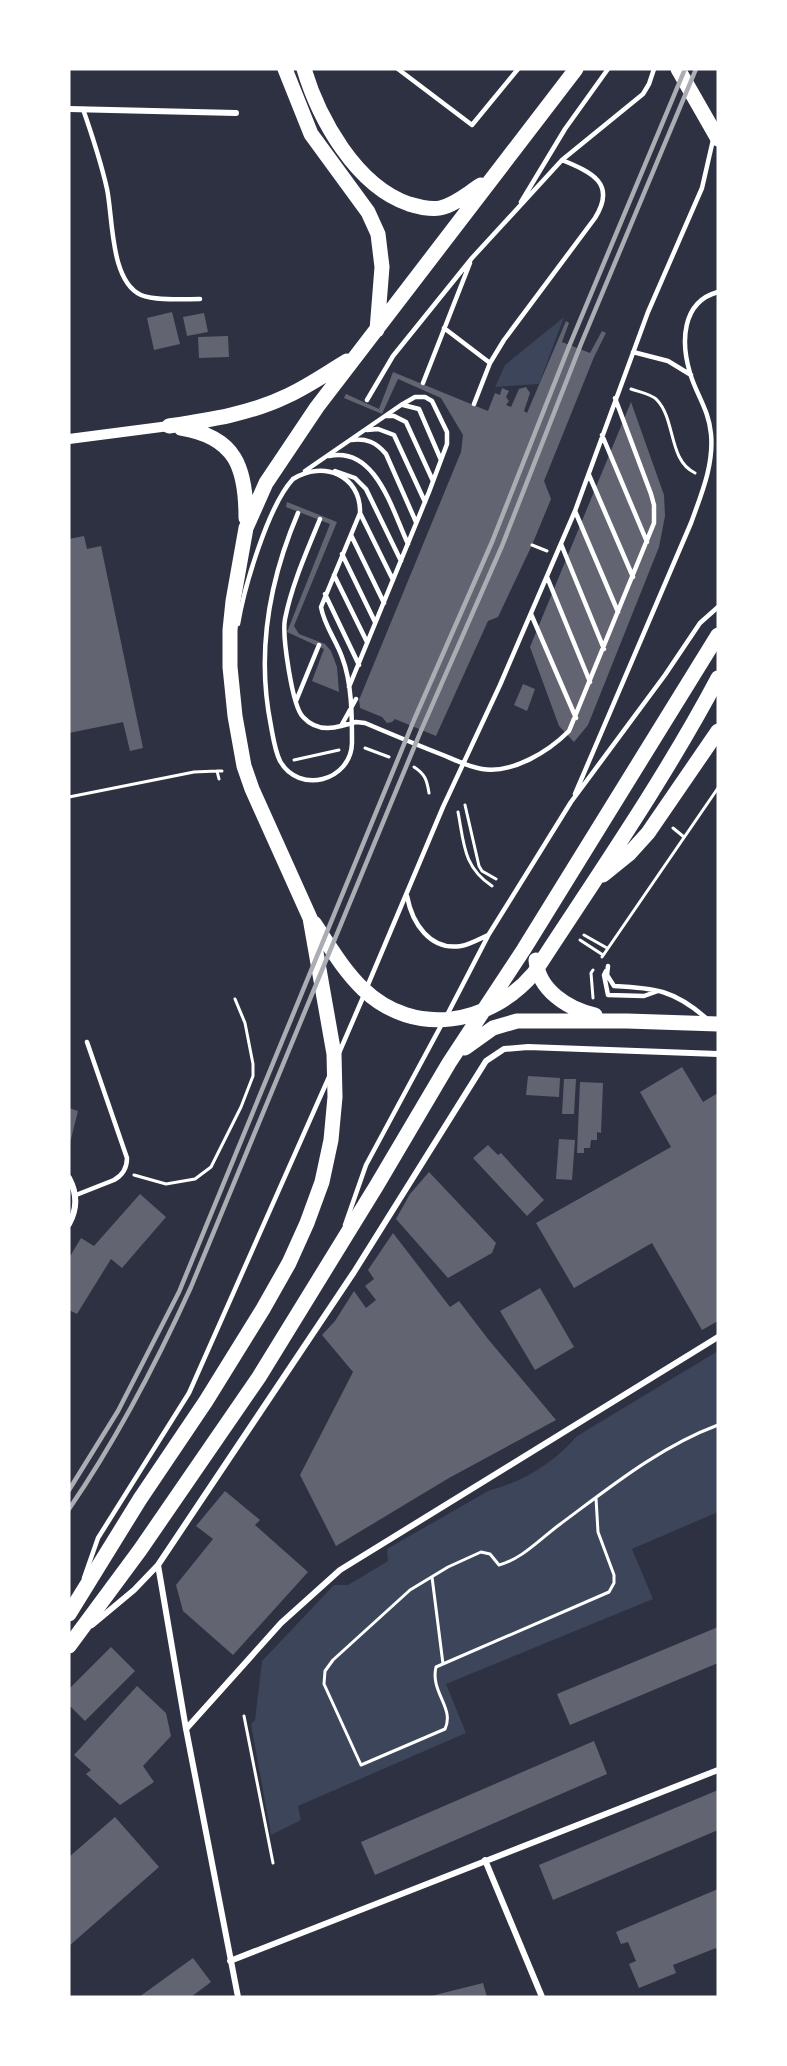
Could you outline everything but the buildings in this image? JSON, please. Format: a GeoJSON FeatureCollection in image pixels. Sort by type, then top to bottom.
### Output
{"type":"FeatureCollection","features":[{"type":"Feature","properties":{"kind":"main road"},"geometry":{"type":"LineString","coordinates":[[285,69],[311,134],[364,206],[378,234],[382,267],[377,330]]}},
{"type":"Feature","properties":{"kind":"main road"},"geometry":{"type":"LineString","coordinates":[[304,69],[319,109],[342,147],[366,176],[395,198],[419,207],[439,208],[452,203],[491,179]]}},
{"type":"Feature","properties":{"kind":"main road"},"geometry":{"type":"LineString","coordinates":[[246,528],[261,492],[272,474],[354,356],[377,330],[576,69]]}},
{"type":"Feature","properties":{"kind":"main road"},"geometry":{"type":"LineString","coordinates":[[678,69],[716,135]]}},
{"type":"Feature","properties":{"kind":"main road"},"geometry":{"type":"LineString","coordinates":[[170,426],[236,414],[274,402],[297,391],[354,356]]}},
{"type":"Feature","properties":{"kind":"main road"},"geometry":{"type":"LineString","coordinates":[[170,426],[194,430],[212,437],[234,455],[243,479],[246,528],[233,601],[230,667],[235,716],[244,766],[256,799],[310,918],[363,989],[397,1011],[422,1018],[454,1019],[492,1008],[525,984],[660,778],[696,720],[718,678]]}},
{"type":"Feature","properties":{"kind":"main road"},"geometry":{"type":"LineString","coordinates":[[71,1643],[140,1550],[259,1377],[449,1063],[546,915],[718,635]]}},
{"type":"Feature","properties":{"kind":"main road"},"geometry":{"type":"LineString","coordinates":[[591,884],[639,844],[718,731]]}},
{"type":"Feature","properties":{"kind":"main road"},"geometry":{"type":"LineString","coordinates":[[546,915],[535,954],[538,972],[548,988],[572,1009],[627,1021]]}},
{"type":"Feature","properties":{"kind":"main road"},"geometry":{"type":"LineString","coordinates":[[69,1614],[263,1309],[289,1263],[322,1182],[335,1097],[334,1054],[310,918]]}},
{"type":"Feature","properties":{"kind":"main road"},"geometry":{"type":"LineString","coordinates":[[449,1063],[483,1033],[509,1023],[627,1021],[716,1024]]}},
{"type":"Feature","properties":{"kind":"street"},"geometry":{"type":"LineString","coordinates":[[69,109],[236,113]]}},
{"type":"Feature","properties":{"kind":"street"},"geometry":{"type":"LineString","coordinates":[[69,439],[170,426]]}},
{"type":"Feature","properties":{"kind":"street"},"geometry":{"type":"LineString","coordinates":[[71,1643],[134,1590],[158,1564],[354,1272],[486,1061],[498,1052],[511,1048],[528,1047],[718,1054]]}},
{"type":"Feature","properties":{"kind":"street"},"geometry":{"type":"LineString","coordinates":[[69,1178],[76,1195],[75,1212],[69,1224]]}},
{"type":"Feature","properties":{"kind":"street"},"geometry":{"type":"LineString","coordinates":[[186,1729],[281,1623],[340,1570],[718,1337]]}},
{"type":"Feature","properties":{"kind":"street"},"geometry":{"type":"LineString","coordinates":[[158,1564],[186,1729],[238,1997]]}},
{"type":"Feature","properties":{"kind":"street"},"geometry":{"type":"LineString","coordinates":[[230,1960],[718,1770]]}},
{"type":"Feature","properties":{"kind":"street"},"geometry":{"type":"LineString","coordinates":[[485,1860],[542,1997]]}},
{"type":"Feature","properties":{"kind":"lane"},"geometry":{"type":"LineString","coordinates":[[398,69],[472,125],[518,69]]}},
{"type":"Feature","properties":{"kind":"lane"},"geometry":{"type":"LineString","coordinates":[[515,212],[565,129],[608,69]]}},
{"type":"Feature","properties":{"kind":"lane"},"geometry":{"type":"LineString","coordinates":[[367,400],[393,356],[472,258],[562,160],[643,94],[654,69]]}},
{"type":"Feature","properties":{"kind":"lane"},"geometry":{"type":"LineString","coordinates":[[83,109],[107,190],[117,258],[129,286],[141,296],[200,299]]}},
{"type":"Feature","properties":{"kind":"lane"},"geometry":{"type":"LineString","coordinates":[[80,1595],[98,1538],[189,1393],[298,1149],[443,807],[575,511],[620,384],[656,292],[702,188],[716,135]]}},
{"type":"Feature","properties":{"kind":"lane"},"geometry":{"type":"LineString","coordinates":[[474,404],[490,363],[512,328],[602,206],[604,191],[594,175],[562,160]]}},
{"type":"Feature","properties":{"kind":"lane"},"geometry":{"type":"LineString","coordinates":[[423,384],[472,258]]}},
{"type":"Feature","properties":{"kind":"lane"},"geometry":{"type":"LineString","coordinates":[[572,802],[691,523],[706,478],[711,456],[711,433],[706,409],[691,375],[685,339],[688,318],[700,300],[718,292]]}},
{"type":"Feature","properties":{"kind":"lane"},"geometry":{"type":"LineString","coordinates":[[444,328],[490,363]]}},
{"type":"Feature","properties":{"kind":"lane"},"geometry":{"type":"LineString","coordinates":[[633,352],[668,361],[691,375]]}},
{"type":"Feature","properties":{"kind":"lane"},"geometry":{"type":"LineString","coordinates":[[230,667],[238,619],[252,567],[267,527],[293,479],[401,405],[415,397],[425,397],[432,401],[447,432],[447,444],[349,687]]}},
{"type":"Feature","properties":{"kind":"lane"},"geometry":{"type":"LineString","coordinates":[[320,519],[288,605],[284,627],[296,702],[301,716],[313,725],[327,728],[357,722],[365,723],[464,764],[490,770],[522,763],[563,737],[576,718],[647,542],[655,515],[654,505],[615,398]]}},
{"type":"Feature","properties":{"kind":"lane"},"geometry":{"type":"LineString","coordinates":[[401,405],[409,405],[418,409],[441,460]]}},
{"type":"Feature","properties":{"kind":"lane"},"geometry":{"type":"LineString","coordinates":[[384,416],[399,418],[408,425],[433,481]]}},
{"type":"Feature","properties":{"kind":"lane"},"geometry":{"type":"LineString","coordinates":[[365,430],[378,429],[394,435],[425,502]]}},
{"type":"Feature","properties":{"kind":"lane"},"geometry":{"type":"LineString","coordinates":[[602,435],[647,542]]}},
{"type":"Feature","properties":{"kind":"lane"},"geometry":{"type":"LineString","coordinates":[[351,440],[371,441],[386,454],[416,522]]}},
{"type":"Feature","properties":{"kind":"lane"},"geometry":{"type":"LineString","coordinates":[[325,457],[342,454],[348,456],[363,464],[376,476],[408,544]]}},
{"type":"Feature","properties":{"kind":"lane"},"geometry":{"type":"LineString","coordinates":[[293,479],[304,473],[321,470],[347,474],[361,483],[401,561]]}},
{"type":"Feature","properties":{"kind":"lane"},"geometry":{"type":"LineString","coordinates":[[321,470],[336,473],[352,485],[359,497],[360,513],[393,580]]}},
{"type":"Feature","properties":{"kind":"lane"},"geometry":{"type":"LineString","coordinates":[[588,474],[633,577]]}},
{"type":"Feature","properties":{"kind":"lane"},"geometry":{"type":"LineString","coordinates":[[575,511],[618,612]]}},
{"type":"Feature","properties":{"kind":"lane"},"geometry":{"type":"LineString","coordinates":[[298,513],[285,545],[272,589],[265,644],[265,682],[270,718],[280,761],[295,776],[309,781],[318,781],[332,777],[345,764],[352,742],[349,687],[343,659],[322,611],[322,603],[360,513]]}},
{"type":"Feature","properties":{"kind":"lane"},"geometry":{"type":"LineString","coordinates":[[351,534],[384,603]]}},
{"type":"Feature","properties":{"kind":"lane"},"geometry":{"type":"LineString","coordinates":[[561,544],[604,649]]}},
{"type":"Feature","properties":{"kind":"lane"},"geometry":{"type":"LineString","coordinates":[[342,554],[375,622]]}},
{"type":"Feature","properties":{"kind":"lane"},"geometry":{"type":"LineString","coordinates":[[333,574],[367,642]]}},
{"type":"Feature","properties":{"kind":"lane"},"geometry":{"type":"LineString","coordinates":[[547,577],[590,682]]}},
{"type":"Feature","properties":{"kind":"lane"},"geometry":{"type":"LineString","coordinates":[[325,594],[359,665]]}},
{"type":"Feature","properties":{"kind":"lane"},"geometry":{"type":"LineString","coordinates":[[335,1252],[366,1165],[489,934],[572,802],[700,623],[718,607]]}},
{"type":"Feature","properties":{"kind":"lane"},"geometry":{"type":"LineString","coordinates":[[531,614],[576,718]]}},
{"type":"Feature","properties":{"kind":"lane"},"geometry":{"type":"LineString","coordinates":[[296,702],[319,645]]}},
{"type":"Feature","properties":{"kind":"lane"},"geometry":{"type":"LineString","coordinates":[[341,726],[356,699]]}},
{"type":"Feature","properties":{"kind":"lane"},"geometry":{"type":"LineString","coordinates":[[407,894],[414,921],[419,929],[434,940],[448,946],[460,946],[470,944],[489,934]]}},
{"type":"Feature","properties":{"kind":"lane"},"geometry":{"type":"LineString","coordinates":[[658,991],[644,996],[609,994],[604,975],[608,966],[607,975],[614,986],[667,992],[693,1006],[716,1024]]}},
{"type":"Feature","properties":{"kind":"lane"},"geometry":{"type":"LineString","coordinates":[[76,1195],[120,1177],[127,1166],[127,1158],[87,1042]]}},
{"type":"Feature","properties":{"kind":"path"},"geometry":{"type":"LineString","coordinates":[[620,384],[656,399],[663,410],[682,462],[697,474]]}},
{"type":"Feature","properties":{"kind":"path"},"geometry":{"type":"LineString","coordinates":[[365,748],[389,757]]}},
{"type":"Feature","properties":{"kind":"path"},"geometry":{"type":"LineString","coordinates":[[294,760],[340,749]]}},
{"type":"Feature","properties":{"kind":"path"},"geometry":{"type":"LineString","coordinates":[[414,767],[423,772],[427,779],[429,793]]}},
{"type":"Feature","properties":{"kind":"path"},"geometry":{"type":"LineString","coordinates":[[217,771],[219,779]]}},
{"type":"Feature","properties":{"kind":"path"},"geometry":{"type":"LineString","coordinates":[[69,796],[194,772],[222,771]]}},
{"type":"Feature","properties":{"kind":"path"},"geometry":{"type":"LineString","coordinates":[[593,999],[591,973],[718,788]]}},
{"type":"Feature","properties":{"kind":"path"},"geometry":{"type":"LineString","coordinates":[[465,805],[479,867],[496,879]]}},
{"type":"Feature","properties":{"kind":"path"},"geometry":{"type":"LineString","coordinates":[[458,812],[469,862],[474,871],[492,885]]}},
{"type":"Feature","properties":{"kind":"path"},"geometry":{"type":"LineString","coordinates":[[584,935],[607,948]]}},
{"type":"Feature","properties":{"kind":"path"},"geometry":{"type":"LineString","coordinates":[[580,940],[603,955]]}},
{"type":"Feature","properties":{"kind":"path"},"geometry":{"type":"LineString","coordinates":[[123,1172],[166,1184],[195,1179],[212,1167],[253,1076],[245,1023],[235,999]]}},
{"type":"Feature","properties":{"kind":"path"},"geometry":{"type":"LineString","coordinates":[[596,1498],[598,1532],[614,1575],[614,1583],[609,1592],[436,1667],[434,1679],[447,1710],[448,1722],[445,1729],[361,1764],[324,1684],[325,1671],[333,1660],[410,1590],[481,1552],[490,1554],[499,1565],[512,1562],[596,1498],[651,1459],[699,1432],[718,1425]]}},
{"type":"Feature","properties":{"kind":"path"},"geometry":{"type":"LineString","coordinates":[[432,1577],[443,1664]]}},
{"type":"Feature","properties":{"kind":"path"},"geometry":{"type":"LineString","coordinates":[[244,1716],[273,1863]]}},
{"type":"Feature","properties":{"kind":"shaded area"},"geometry":{"type":"Polygon","coordinates":[[[564,317],[539,384],[495,387],[505,365],[564,317]]]}},
{"type":"Feature","properties":{"kind":"shaded area"},"geometry":{"type":"Polygon","coordinates":[[[718,1351],[718,1512],[632,1549],[653,1599],[446,1684],[466,1733],[298,1806],[301,1820],[271,1835],[251,1724],[255,1720],[262,1661],[334,1585],[348,1585],[388,1561],[387,1549],[490,1490],[514,1482],[538,1470],[577,1436],[718,1351]]]}},
{"type":"Feature","properties":{"kind":"railway"},"geometry":{"type":"LineString","coordinates":[[69,1490],[118,1411],[179,1292],[414,720],[492,542],[568,349],[685,69]]}},
{"type":"Feature","properties":{"kind":"railway"},"geometry":{"type":"LineString","coordinates":[[69,1509],[135,1401],[191,1287],[420,733],[502,546],[581,344],[696,69]]}}]}
